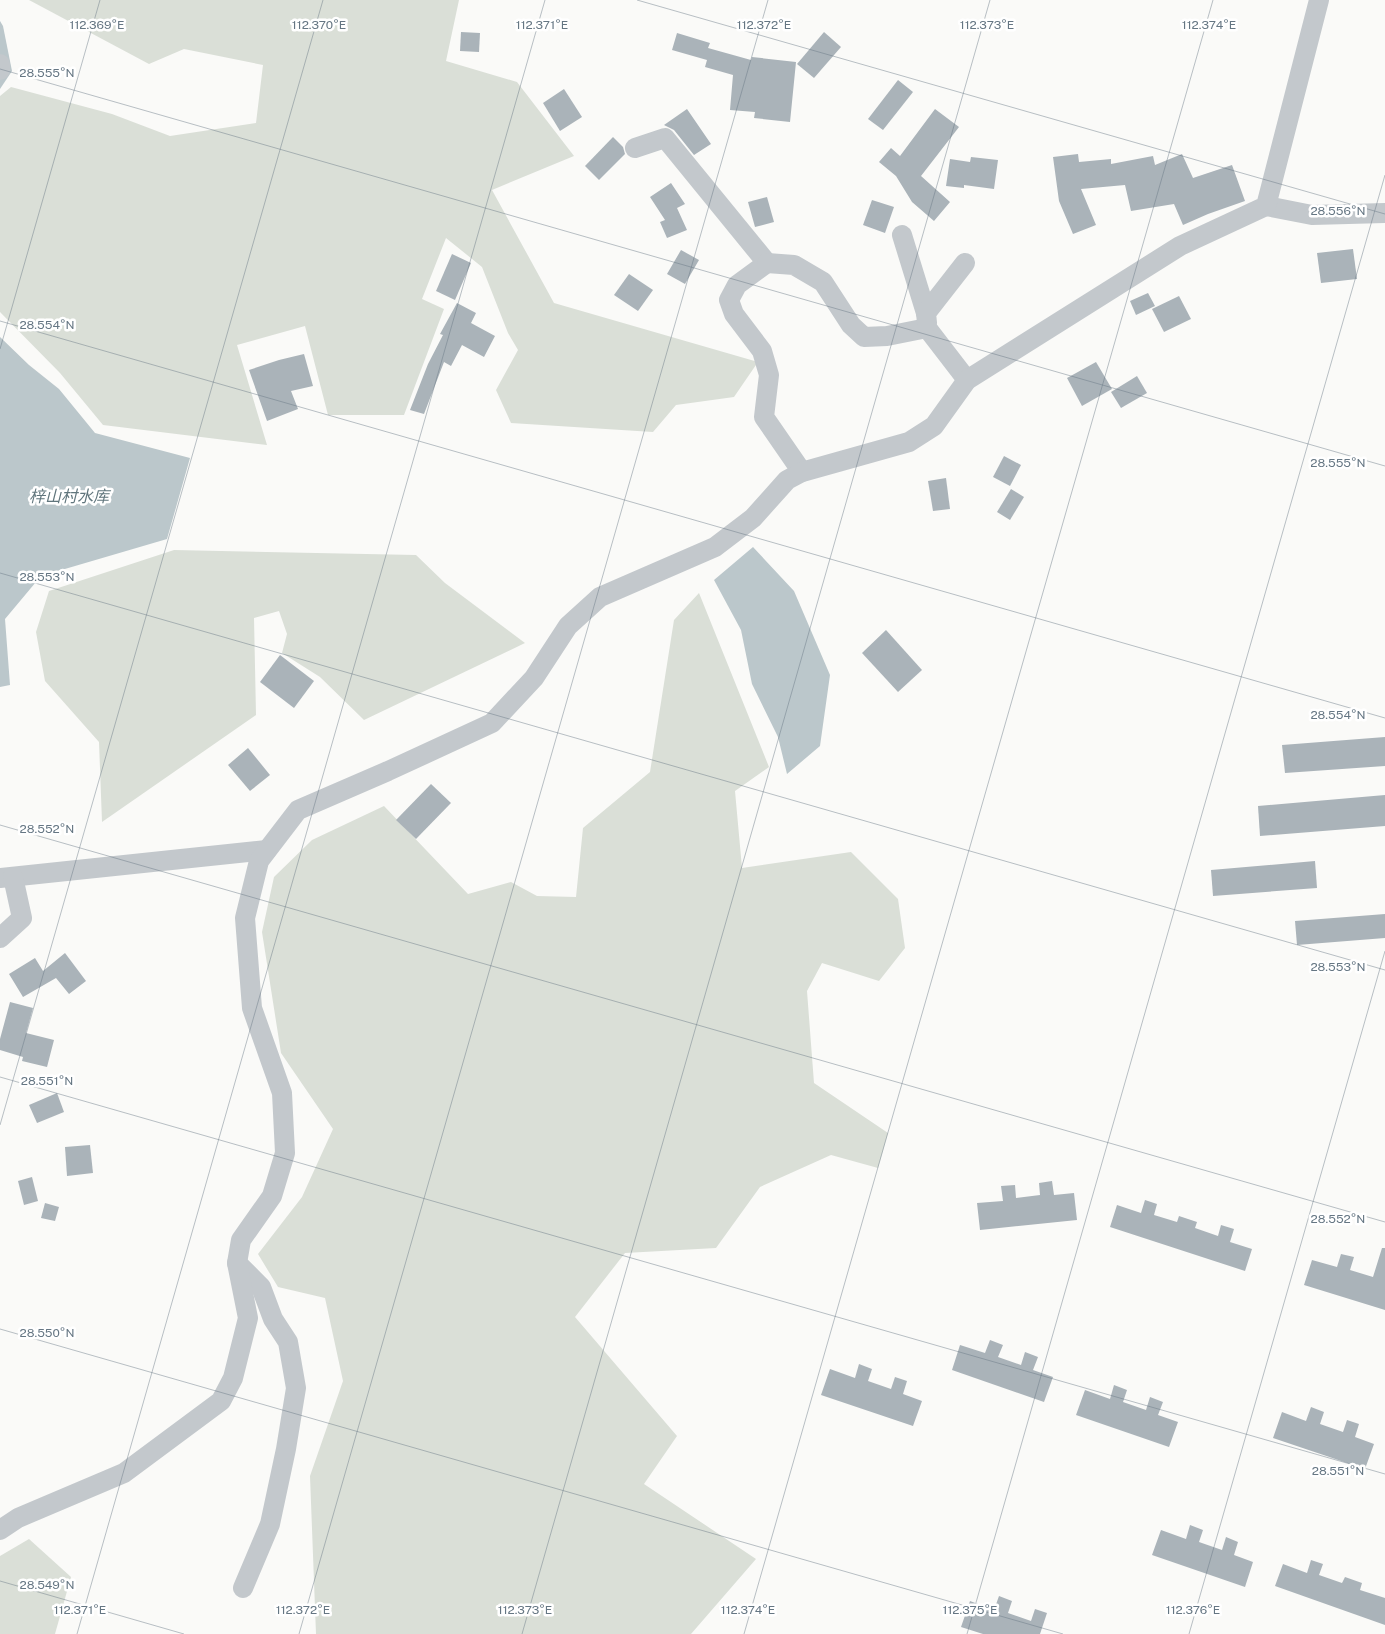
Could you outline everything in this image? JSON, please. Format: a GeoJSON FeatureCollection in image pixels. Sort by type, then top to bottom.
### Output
{"type":"FeatureCollection","features":[{"type":"Feature","properties":{"kind":"street"},"geometry":{"type":"LineString","coordinates":[[1266,206],[1319,0]]}},
{"type":"Feature","properties":{"kind":"street"},"geometry":{"type":"LineString","coordinates":[[0,64],[0,70]]}},
{"type":"Feature","properties":{"kind":"street"},"geometry":{"type":"LineString","coordinates":[[635,148],[665,138],[768,263]]}},
{"type":"Feature","properties":{"kind":"street"},"geometry":{"type":"LineString","coordinates":[[0,1530],[18,1518],[124,1472],[221,1400],[233,1378],[248,1318],[237,1263],[241,1240],[272,1196],[285,1153],[282,1093],[252,1008],[245,918],[259,861],[298,810],[492,723],[534,678],[568,626],[600,597],[714,547],[753,518],[787,480],[802,472],[909,442],[934,426],[967,380],[1180,246],[1266,206],[1312,215],[1385,213]]}},
{"type":"Feature","properties":{"kind":"street"},"geometry":{"type":"LineString","coordinates":[[902,235],[927,320],[967,380]]}},
{"type":"Feature","properties":{"kind":"street"},"geometry":{"type":"LineString","coordinates":[[802,472],[764,417],[769,375],[762,351],[734,314],[729,300],[737,285],[768,263],[794,265],[823,282],[851,325],[864,337],[887,336],[927,320],[965,262]]}},
{"type":"Feature","properties":{"kind":"street"},"geometry":{"type":"LineString","coordinates":[[0,938],[22,918],[6,878],[267,850]]}},
{"type":"Feature","properties":{"kind":"street"},"geometry":{"type":"LineString","coordinates":[[237,1263],[261,1287],[273,1319],[288,1342],[296,1388],[286,1449],[270,1524],[243,1588]]}},
{"type":"Feature","properties":{"kind":"shaded area"},"geometry":{"type":"Polygon","coordinates":[[[29,0],[459,0],[446,61],[517,82],[574,156],[492,190],[554,303],[758,362],[734,397],[676,405],[653,432],[511,423],[496,390],[518,350],[508,333],[482,267],[446,238],[422,299],[444,309],[404,415],[328,415],[305,326],[237,345],[267,445],[103,425],[60,373],[0,312],[0,96],[11,87],[112,114],[170,136],[256,123],[263,65],[184,49],[149,64],[29,0]]]}},
{"type":"Feature","properties":{"kind":"shaded area"},"geometry":{"type":"Polygon","coordinates":[[[174,550],[416,555],[445,583],[525,643],[364,720],[320,677],[282,653],[287,634],[279,611],[254,618],[256,715],[102,822],[99,742],[45,681],[36,632],[49,591],[174,550]]]}},
{"type":"Feature","properties":{"kind":"shaded area"},"geometry":{"type":"Polygon","coordinates":[[[699,593],[769,767],[735,791],[742,868],[851,852],[898,899],[905,948],[879,981],[822,963],[807,991],[814,1083],[888,1133],[878,1168],[831,1155],[760,1187],[716,1248],[625,1253],[575,1317],[677,1436],[644,1484],[756,1559],[691,1634],[316,1634],[310,1476],[343,1381],[325,1298],[278,1287],[258,1254],[302,1197],[333,1129],[281,1053],[262,932],[274,877],[312,840],[384,806],[468,894],[511,882],[537,896],[576,897],[583,828],[650,772],[674,620],[699,593]]]}},
{"type":"Feature","properties":{"kind":"shaded area"},"geometry":{"type":"Polygon","coordinates":[[[29,1539],[71,1577],[55,1634],[0,1634],[0,1556],[29,1539]]]}},
{"type":"Feature","properties":{"kind":"water"},"geometry":{"type":"Polygon","coordinates":[[[0,21],[3,26],[12,71],[0,89],[0,21]]]}},
{"type":"Feature","properties":{"kind":"water","name":"梓山村水库"},"geometry":{"type":"Polygon","coordinates":[[[0,337],[29,365],[59,389],[95,433],[190,458],[167,539],[41,576],[5,619],[10,685],[0,687],[0,337]]]}},
{"type":"Feature","properties":{"kind":"water"},"geometry":{"type":"Polygon","coordinates":[[[753,547],[794,591],[830,675],[820,746],[787,774],[778,737],[752,684],[741,630],[714,580],[753,547]]]}},
{"type":"Feature","properties":{"kind":"building"},"geometry":{"type":"Polygon","coordinates":[[[461,32],[480,33],[479,52],[460,51],[461,32]]]}},
{"type":"Feature","properties":{"kind":"building"},"geometry":{"type":"Polygon","coordinates":[[[824,32],[841,47],[814,78],[797,64],[824,32]]]}},
{"type":"Feature","properties":{"kind":"building"},"geometry":{"type":"Polygon","coordinates":[[[677,33],[710,43],[708,48],[751,60],[752,57],[796,62],[790,122],[754,118],[755,112],[730,110],[733,75],[705,67],[707,60],[672,50],[677,33]]]}},
{"type":"Feature","properties":{"kind":"building"},"geometry":{"type":"Polygon","coordinates":[[[898,80],[913,92],[883,130],[868,119],[898,80]]]}},
{"type":"Feature","properties":{"kind":"building"},"geometry":{"type":"Polygon","coordinates":[[[564,89],[582,117],[560,131],[543,103],[564,89]]]}},
{"type":"Feature","properties":{"kind":"building"},"geometry":{"type":"Polygon","coordinates":[[[687,109],[711,144],[694,155],[674,130],[664,125],[687,109]]]}},
{"type":"Feature","properties":{"kind":"building"},"geometry":{"type":"Polygon","coordinates":[[[935,109],[959,127],[921,176],[950,202],[934,221],[912,202],[896,176],[879,162],[891,148],[900,156],[935,109]]]}},
{"type":"Feature","properties":{"kind":"building"},"geometry":{"type":"Polygon","coordinates":[[[613,137],[623,147],[625,154],[599,180],[585,166],[613,137]]]}},
{"type":"Feature","properties":{"kind":"building"},"geometry":{"type":"Polygon","coordinates":[[[1078,154],[1079,162],[1111,159],[1111,164],[1153,156],[1155,165],[1182,154],[1193,178],[1232,165],[1245,201],[1183,225],[1174,204],[1131,211],[1125,185],[1081,189],[1096,225],[1073,234],[1059,201],[1053,157],[1078,154]]]}},
{"type":"Feature","properties":{"kind":"building"},"geometry":{"type":"Polygon","coordinates":[[[971,157],[998,160],[994,189],[964,185],[964,188],[946,186],[950,159],[970,162],[971,157]]]}},
{"type":"Feature","properties":{"kind":"building"},"geometry":{"type":"Polygon","coordinates":[[[671,183],[685,204],[677,208],[687,230],[667,238],[660,222],[665,220],[650,197],[671,183]]]}},
{"type":"Feature","properties":{"kind":"building"},"geometry":{"type":"Polygon","coordinates":[[[767,197],[774,222],[755,227],[748,202],[767,197]]]}},
{"type":"Feature","properties":{"kind":"building"},"geometry":{"type":"Polygon","coordinates":[[[872,200],[894,207],[885,233],[863,225],[872,200]]]}},
{"type":"Feature","properties":{"kind":"building"},"geometry":{"type":"Polygon","coordinates":[[[1353,249],[1357,279],[1321,283],[1317,253],[1353,249]]]}},
{"type":"Feature","properties":{"kind":"building"},"geometry":{"type":"Polygon","coordinates":[[[681,250],[699,260],[685,284],[667,274],[681,250]]]}},
{"type":"Feature","properties":{"kind":"building"},"geometry":{"type":"Polygon","coordinates":[[[452,254],[471,263],[455,300],[436,291],[452,254]]]}},
{"type":"Feature","properties":{"kind":"building"},"geometry":{"type":"Polygon","coordinates":[[[629,274],[653,290],[638,311],[614,295],[629,274]]]}},
{"type":"Feature","properties":{"kind":"building"},"geometry":{"type":"Polygon","coordinates":[[[1148,293],[1155,306],[1136,315],[1130,301],[1148,293]]]}},
{"type":"Feature","properties":{"kind":"building"},"geometry":{"type":"Polygon","coordinates":[[[1179,296],[1191,319],[1164,332],[1152,309],[1179,296]]]}},
{"type":"Feature","properties":{"kind":"building"},"geometry":{"type":"Polygon","coordinates":[[[457,303],[476,313],[471,323],[495,336],[484,357],[462,345],[451,366],[444,362],[424,414],[410,410],[428,364],[443,335],[440,334],[457,303]]]}},
{"type":"Feature","properties":{"kind":"building"},"geometry":{"type":"Polygon","coordinates":[[[304,354],[313,386],[291,391],[298,409],[267,421],[249,370],[304,354]]]}},
{"type":"Feature","properties":{"kind":"building"},"geometry":{"type":"Polygon","coordinates":[[[1096,362],[1112,389],[1082,406],[1067,378],[1096,362]]]}},
{"type":"Feature","properties":{"kind":"building"},"geometry":{"type":"Polygon","coordinates":[[[1137,376],[1147,393],[1121,408],[1111,392],[1137,376]]]}},
{"type":"Feature","properties":{"kind":"building"},"geometry":{"type":"Polygon","coordinates":[[[1004,456],[1021,465],[1010,486],[993,477],[1004,456]]]}},
{"type":"Feature","properties":{"kind":"building"},"geometry":{"type":"Polygon","coordinates":[[[946,478],[950,509],[933,511],[928,481],[946,478]]]}},
{"type":"Feature","properties":{"kind":"building"},"geometry":{"type":"Polygon","coordinates":[[[1011,489],[1024,497],[1010,520],[997,512],[1011,489]]]}},
{"type":"Feature","properties":{"kind":"building"},"geometry":{"type":"Polygon","coordinates":[[[886,630],[922,670],[898,692],[862,653],[886,630]]]}},
{"type":"Feature","properties":{"kind":"building"},"geometry":{"type":"Polygon","coordinates":[[[280,655],[314,681],[294,708],[260,682],[280,655]]]}},
{"type":"Feature","properties":{"kind":"building"},"geometry":{"type":"Polygon","coordinates":[[[1385,737],[1385,766],[1285,773],[1282,745],[1385,737]]]}},
{"type":"Feature","properties":{"kind":"building"},"geometry":{"type":"Polygon","coordinates":[[[248,748],[270,775],[250,791],[228,765],[248,748]]]}},
{"type":"Feature","properties":{"kind":"building"},"geometry":{"type":"Polygon","coordinates":[[[431,784],[451,803],[416,839],[396,820],[431,784]]]}},
{"type":"Feature","properties":{"kind":"building"},"geometry":{"type":"Polygon","coordinates":[[[1385,795],[1385,826],[1260,836],[1258,806],[1385,795]]]}},
{"type":"Feature","properties":{"kind":"building"},"geometry":{"type":"Polygon","coordinates":[[[1315,861],[1317,888],[1213,896],[1211,870],[1315,861]]]}},
{"type":"Feature","properties":{"kind":"building"},"geometry":{"type":"Polygon","coordinates":[[[1385,914],[1385,938],[1297,945],[1295,921],[1385,914]]]}},
{"type":"Feature","properties":{"kind":"building"},"geometry":{"type":"Polygon","coordinates":[[[65,953],[86,981],[69,994],[56,978],[23,997],[9,974],[35,958],[43,971],[65,953]]]}},
{"type":"Feature","properties":{"kind":"building"},"geometry":{"type":"Polygon","coordinates":[[[10,1002],[33,1008],[26,1033],[54,1040],[47,1067],[22,1061],[23,1057],[0,1050],[0,1039],[10,1002]]]}},
{"type":"Feature","properties":{"kind":"building"},"geometry":{"type":"Polygon","coordinates":[[[57,1093],[64,1112],[37,1123],[29,1105],[57,1093]]]}},
{"type":"Feature","properties":{"kind":"building"},"geometry":{"type":"Polygon","coordinates":[[[90,1145],[93,1173],[67,1176],[65,1147],[90,1145]]]}},
{"type":"Feature","properties":{"kind":"building"},"geometry":{"type":"Polygon","coordinates":[[[32,1177],[38,1201],[24,1205],[18,1181],[32,1177]]]}},
{"type":"Feature","properties":{"kind":"building"},"geometry":{"type":"Polygon","coordinates":[[[1052,1181],[1054,1195],[1074,1193],[1077,1220],[980,1230],[977,1203],[1003,1201],[1001,1186],[1015,1185],[1016,1198],[1040,1195],[1039,1183],[1052,1181]]]}},
{"type":"Feature","properties":{"kind":"building"},"geometry":{"type":"Polygon","coordinates":[[[1145,1200],[1157,1204],[1154,1215],[1177,1222],[1179,1216],[1197,1222],[1195,1228],[1218,1236],[1221,1225],[1234,1229],[1230,1242],[1252,1249],[1245,1271],[1110,1227],[1117,1205],[1141,1213],[1145,1200]]]}},
{"type":"Feature","properties":{"kind":"building"},"geometry":{"type":"Polygon","coordinates":[[[45,1203],[59,1207],[55,1221],[41,1218],[45,1203]]]}},
{"type":"Feature","properties":{"kind":"building"},"geometry":{"type":"Polygon","coordinates":[[[1382,1248],[1385,1248],[1385,1310],[1304,1285],[1312,1260],[1337,1267],[1341,1254],[1354,1257],[1350,1270],[1373,1277],[1382,1248]]]}},
{"type":"Feature","properties":{"kind":"building"},"geometry":{"type":"Polygon","coordinates":[[[990,1340],[1003,1345],[998,1357],[1021,1365],[1025,1352],[1038,1357],[1033,1370],[1053,1377],[1044,1402],[952,1370],[960,1345],[985,1353],[990,1340]]]}},
{"type":"Feature","properties":{"kind":"building"},"geometry":{"type":"Polygon","coordinates":[[[859,1364],[872,1369],[868,1381],[891,1389],[895,1377],[907,1381],[903,1394],[922,1401],[913,1426],[821,1395],[830,1369],[855,1378],[859,1364]]]}},
{"type":"Feature","properties":{"kind":"building"},"geometry":{"type":"Polygon","coordinates":[[[1114,1385],[1127,1390],[1123,1402],[1146,1410],[1150,1397],[1163,1402],[1158,1415],[1178,1422],[1169,1447],[1076,1415],[1085,1390],[1110,1399],[1114,1385]]]}},
{"type":"Feature","properties":{"kind":"building"},"geometry":{"type":"Polygon","coordinates":[[[1311,1407],[1324,1412],[1320,1424],[1343,1432],[1347,1420],[1359,1424],[1355,1437],[1374,1444],[1365,1469],[1273,1438],[1282,1412],[1306,1421],[1311,1407]]]}},
{"type":"Feature","properties":{"kind":"building"},"geometry":{"type":"Polygon","coordinates":[[[1190,1525],[1203,1530],[1199,1542],[1222,1550],[1226,1537],[1238,1542],[1234,1555],[1253,1562],[1245,1587],[1152,1555],[1161,1530],[1186,1539],[1190,1525]]]}},
{"type":"Feature","properties":{"kind":"building"},"geometry":{"type":"Polygon","coordinates":[[[1311,1560],[1323,1564],[1319,1575],[1342,1583],[1345,1577],[1362,1583],[1360,1590],[1385,1598],[1385,1625],[1275,1586],[1283,1564],[1307,1573],[1311,1560]]]}},
{"type":"Feature","properties":{"kind":"building"},"geometry":{"type":"Polygon","coordinates":[[[999,1596],[1012,1601],[1008,1613],[1031,1621],[1035,1609],[1047,1613],[1040,1634],[983,1634],[961,1627],[970,1601],[994,1610],[999,1596]]]}}]}
